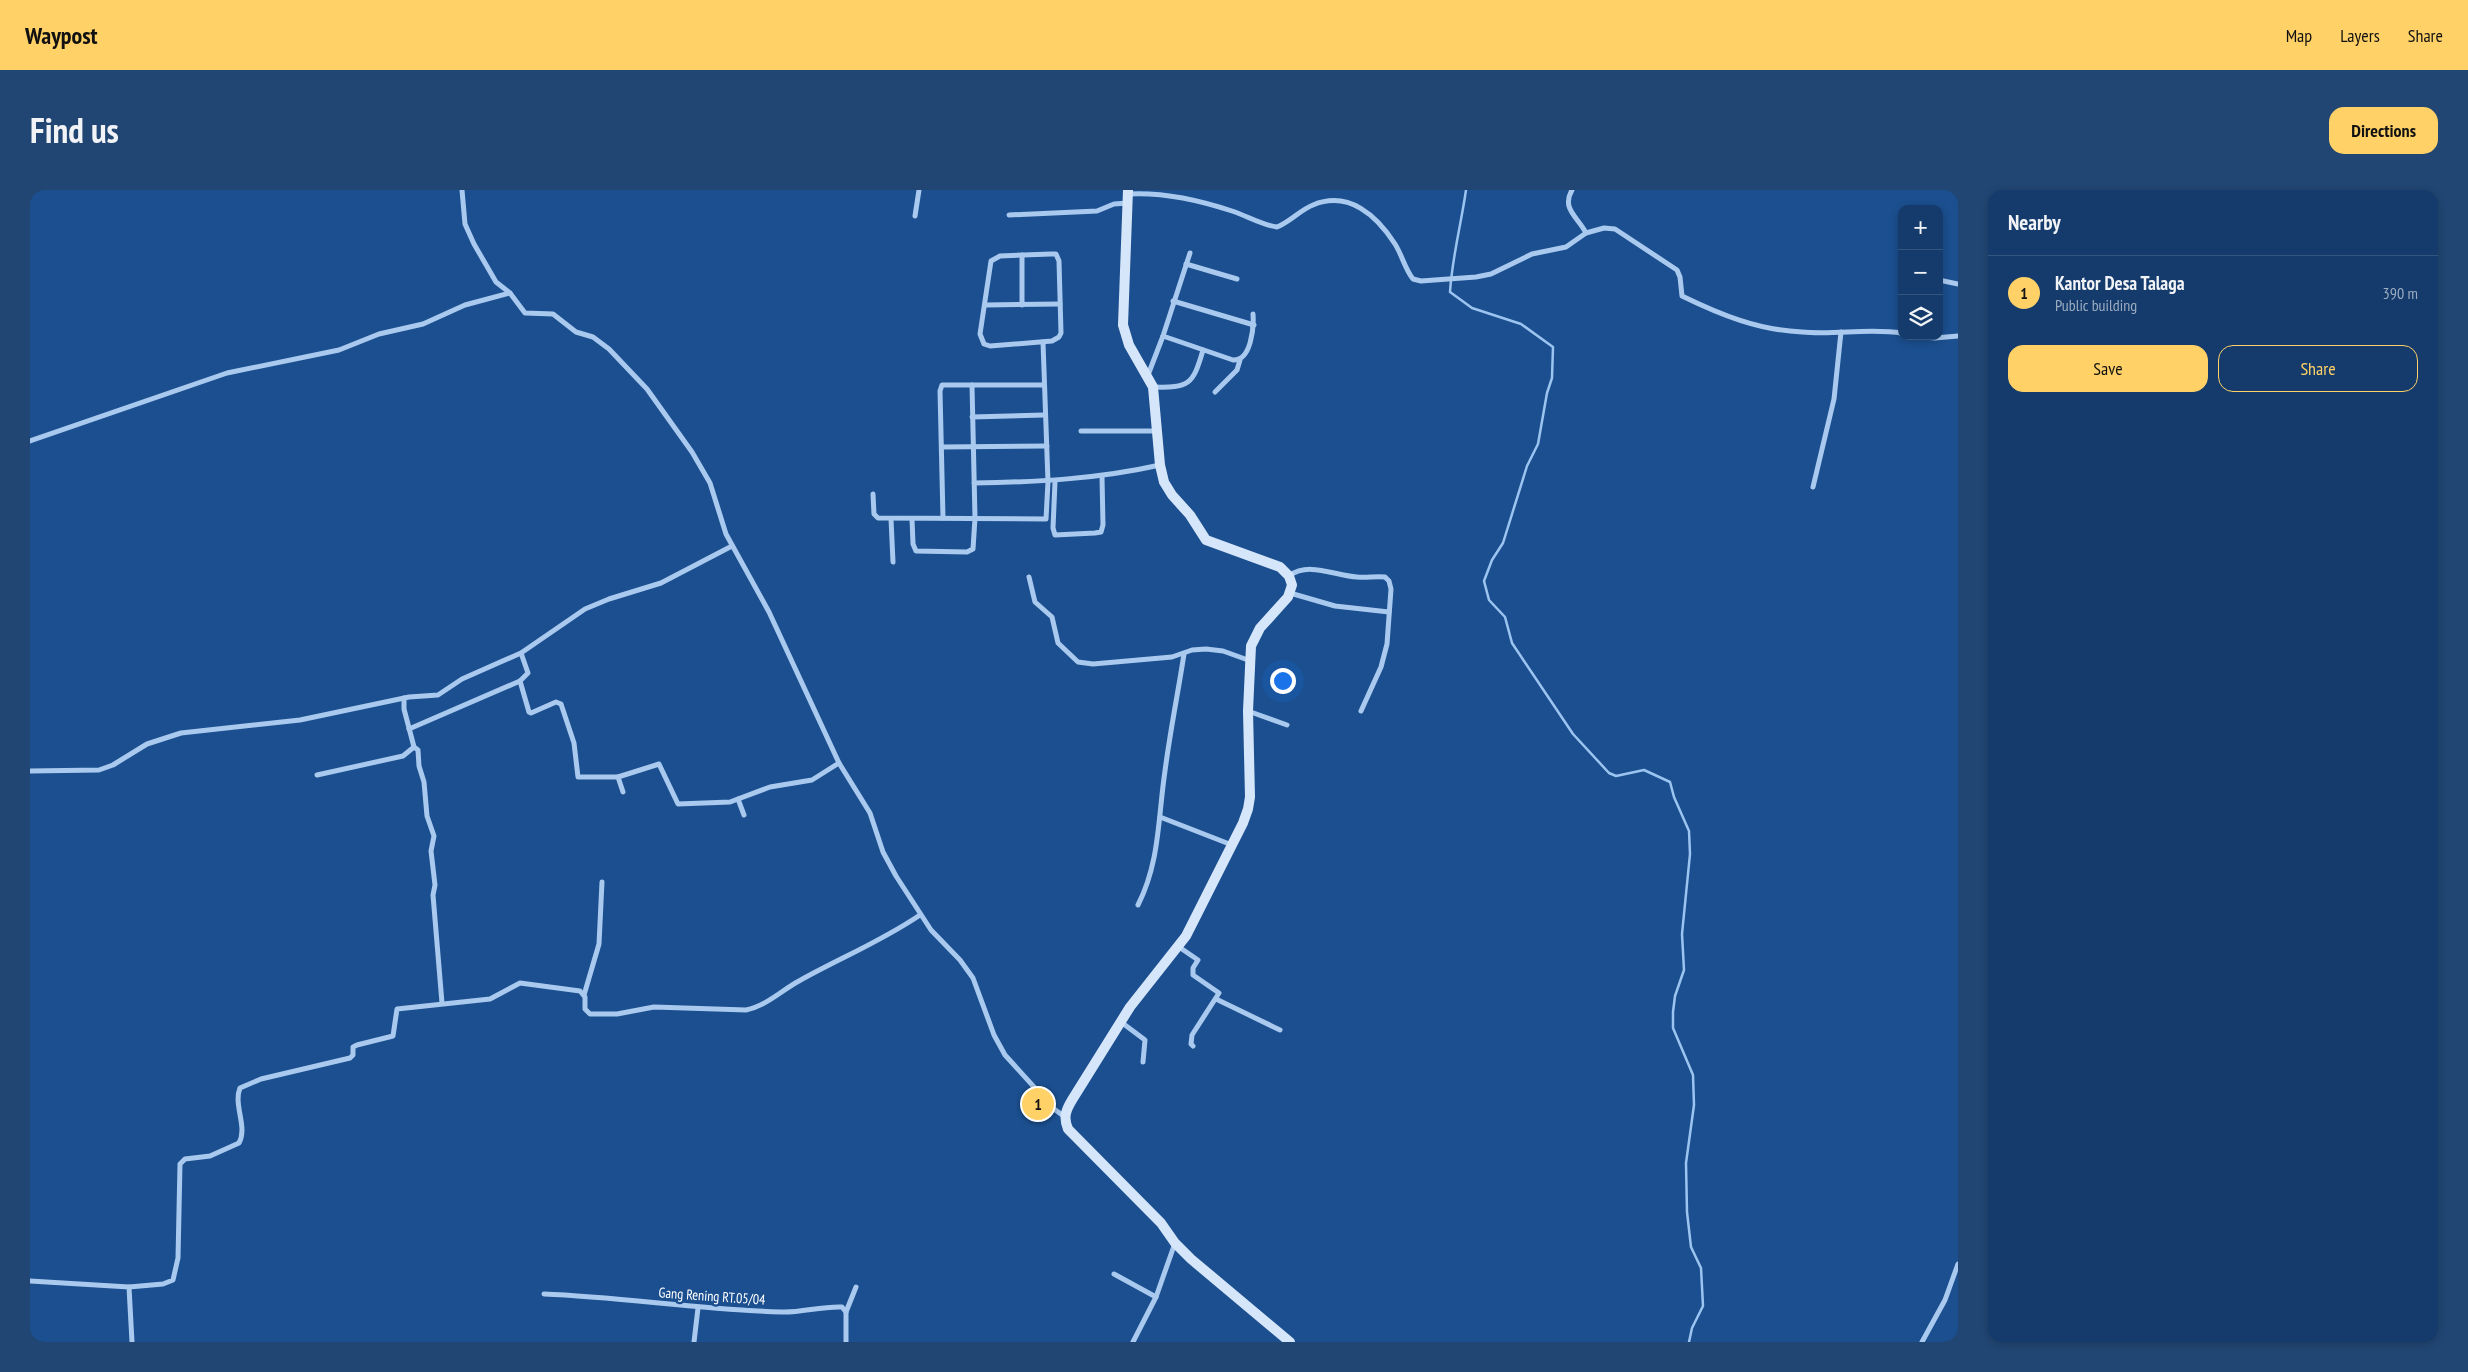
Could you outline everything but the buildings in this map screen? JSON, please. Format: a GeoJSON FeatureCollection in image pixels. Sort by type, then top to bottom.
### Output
{"type":"FeatureCollection","features":[{"type":"Feature","properties":{"kind":"street"},"geometry":{"type":"LineString","coordinates":[[462,190],[465,224],[496,282],[510,293],[525,313],[553,314],[576,332],[596,338],[609,349],[647,389],[706,475],[715,497],[722,525],[764,603],[840,763],[866,804],[886,858],[920,915],[973,978],[994,1035],[1005,1055],[1054,1109],[1065,1117]]}},
{"type":"Feature","properties":{"kind":"street"},"geometry":{"type":"LineString","coordinates":[[915,216],[920,190]]}},
{"type":"Feature","properties":{"kind":"street"},"geometry":{"type":"LineString","coordinates":[[1572,190],[1568,208],[1570,213],[1580,222],[1586,233]]}},
{"type":"Feature","properties":{"kind":"street"},"geometry":{"type":"LineString","coordinates":[[1009,215],[1097,211],[1128,196],[1158,194],[1190,200],[1277,227],[1314,204],[1327,201],[1348,201],[1376,220],[1396,245],[1412,279],[1421,281],[1491,274],[1532,254],[1566,247],[1586,233],[1604,228],[1615,229],[1677,270],[1680,277],[1682,296],[1723,316],[1776,330],[1898,333]]}},
{"type":"Feature","properties":{"kind":"street"},"geometry":{"type":"LineString","coordinates":[[1128,196],[1123,325],[1129,345],[1153,388],[1160,465],[1167,488],[1190,515],[1206,540],[1274,565],[1289,576],[1292,582],[1290,593],[1256,634],[1248,660],[1249,802],[1247,814],[1220,865],[1202,910],[1179,947],[1137,997],[1120,1022],[1072,1100],[1065,1117],[1068,1129],[1161,1223],[1174,1243],[1230,1294],[1290,1342]]}},
{"type":"Feature","properties":{"kind":"street"},"geometry":{"type":"LineString","coordinates":[[1148,376],[1190,253]]}},
{"type":"Feature","properties":{"kind":"street"},"geometry":{"type":"LineString","coordinates":[[1051,254],[1058,257],[1061,333],[1056,340],[1043,342],[990,346],[984,344],[980,334],[986,305],[991,261],[1000,256],[1022,255],[1051,254]]}},
{"type":"Feature","properties":{"kind":"street"},"geometry":{"type":"LineString","coordinates":[[1022,255],[1022,305]]}},
{"type":"Feature","properties":{"kind":"street"},"geometry":{"type":"LineString","coordinates":[[1186,264],[1237,279]]}},
{"type":"Feature","properties":{"kind":"street"},"geometry":{"type":"LineString","coordinates":[[1943,281],[1958,284]]}},
{"type":"Feature","properties":{"kind":"street"},"geometry":{"type":"LineString","coordinates":[[30,441],[228,373],[338,350],[379,334],[423,324],[465,305],[510,293]]}},
{"type":"Feature","properties":{"kind":"street"},"geometry":{"type":"LineString","coordinates":[[1173,301],[1254,325]]}},
{"type":"Feature","properties":{"kind":"street"},"geometry":{"type":"LineString","coordinates":[[986,305],[1060,304]]}},
{"type":"Feature","properties":{"kind":"street"},"geometry":{"type":"LineString","coordinates":[[1163,336],[1233,360],[1240,360],[1245,357],[1254,325],[1254,314]]}},
{"type":"Feature","properties":{"kind":"street"},"geometry":{"type":"LineString","coordinates":[[1813,487],[1834,399],[1841,332]]}},
{"type":"Feature","properties":{"kind":"street"},"geometry":{"type":"LineString","coordinates":[[1943,337],[1958,336]]}},
{"type":"Feature","properties":{"kind":"street"},"geometry":{"type":"LineString","coordinates":[[1043,342],[1048,482],[1046,519]]}},
{"type":"Feature","properties":{"kind":"street"},"geometry":{"type":"LineString","coordinates":[[1153,388],[1181,387],[1190,382],[1198,368],[1204,350]]}},
{"type":"Feature","properties":{"kind":"street"},"geometry":{"type":"LineString","coordinates":[[1215,392],[1237,370],[1240,360]]}},
{"type":"Feature","properties":{"kind":"street"},"geometry":{"type":"LineString","coordinates":[[943,518],[941,388],[947,384],[1044,385]]}},
{"type":"Feature","properties":{"kind":"street"},"geometry":{"type":"LineString","coordinates":[[912,518],[913,544],[916,551],[973,550],[975,518],[972,385]]}},
{"type":"Feature","properties":{"kind":"street"},"geometry":{"type":"LineString","coordinates":[[972,417],[1045,415]]}},
{"type":"Feature","properties":{"kind":"street"},"geometry":{"type":"LineString","coordinates":[[1081,431],[1156,431]]}},
{"type":"Feature","properties":{"kind":"street"},"geometry":{"type":"LineString","coordinates":[[942,447],[1047,446]]}},
{"type":"Feature","properties":{"kind":"street"},"geometry":{"type":"LineString","coordinates":[[974,483],[1055,482],[1102,477],[1160,465]]}},
{"type":"Feature","properties":{"kind":"street"},"geometry":{"type":"LineString","coordinates":[[1055,482],[1053,519],[1055,534],[1100,532],[1103,525],[1102,477]]}},
{"type":"Feature","properties":{"kind":"street"},"geometry":{"type":"LineString","coordinates":[[873,494],[874,514],[878,518],[1053,519]]}},
{"type":"Feature","properties":{"kind":"street"},"geometry":{"type":"LineString","coordinates":[[1046,502],[1054,502]]}},
{"type":"Feature","properties":{"kind":"street"},"geometry":{"type":"LineString","coordinates":[[891,519],[893,562]]}},
{"type":"Feature","properties":{"kind":"street"},"geometry":{"type":"LineString","coordinates":[[30,771],[103,769],[147,744],[181,733],[300,720],[404,698],[441,693],[458,681],[520,653],[585,609],[609,599],[661,583],[732,546]]}},
{"type":"Feature","properties":{"kind":"street"},"geometry":{"type":"LineString","coordinates":[[1289,576],[1294,572],[1308,569],[1345,576],[1387,578],[1391,589],[1385,654],[1361,711]]}},
{"type":"Feature","properties":{"kind":"street"},"geometry":{"type":"LineString","coordinates":[[1029,576],[1035,602],[1050,614],[1058,643],[1074,660],[1093,664],[1172,657],[1192,650],[1206,649],[1223,651],[1248,660]]}},
{"type":"Feature","properties":{"kind":"street"},"geometry":{"type":"LineString","coordinates":[[1290,593],[1335,606],[1389,612]]}},
{"type":"Feature","properties":{"kind":"street"},"geometry":{"type":"LineString","coordinates":[[409,729],[520,681],[528,673],[520,653]]}},
{"type":"Feature","properties":{"kind":"street"},"geometry":{"type":"LineString","coordinates":[[1138,905],[1152,871],[1165,769],[1184,654]]}},
{"type":"Feature","properties":{"kind":"street"},"geometry":{"type":"LineString","coordinates":[[520,681],[529,712],[531,713],[556,702],[560,704],[574,743],[578,777],[618,777],[659,764],[679,805],[730,802],[770,788],[812,780],[840,763]]}},
{"type":"Feature","properties":{"kind":"street"},"geometry":{"type":"LineString","coordinates":[[404,698],[403,706],[409,729],[414,747],[418,750],[419,769],[424,782],[429,826],[434,836],[431,851],[435,885],[433,895],[442,1003]]}},
{"type":"Feature","properties":{"kind":"street"},"geometry":{"type":"LineString","coordinates":[[1248,711],[1287,725]]}},
{"type":"Feature","properties":{"kind":"street"},"geometry":{"type":"LineString","coordinates":[[317,775],[404,756],[414,747]]}},
{"type":"Feature","properties":{"kind":"street"},"geometry":{"type":"LineString","coordinates":[[618,777],[623,792]]}},
{"type":"Feature","properties":{"kind":"street"},"geometry":{"type":"LineString","coordinates":[[738,799],[744,815]]}},
{"type":"Feature","properties":{"kind":"street"},"geometry":{"type":"LineString","coordinates":[[1160,817],[1232,845]]}},
{"type":"Feature","properties":{"kind":"street"},"geometry":{"type":"LineString","coordinates":[[602,882],[599,944],[584,995],[585,1009],[590,1014],[617,1014],[654,1007],[731,1010],[753,1008],[799,980],[880,940],[920,915]]}},
{"type":"Feature","properties":{"kind":"street"},"geometry":{"type":"LineString","coordinates":[[1179,947],[1197,958],[1197,963],[1192,972],[1193,975],[1218,990],[1216,999],[1192,1035],[1191,1044],[1193,1046]]}},
{"type":"Feature","properties":{"kind":"street"},"geometry":{"type":"LineString","coordinates":[[30,1281],[129,1287],[163,1284],[173,1280],[178,1258],[180,1164],[185,1159],[210,1156],[239,1143],[242,1136],[238,1095],[240,1088],[260,1079],[350,1058],[353,1055],[353,1047],[393,1036],[398,1009],[490,999],[520,983],[580,991],[584,995]]}},
{"type":"Feature","properties":{"kind":"street"},"geometry":{"type":"LineString","coordinates":[[1216,999],[1280,1030]]}},
{"type":"Feature","properties":{"kind":"street"},"geometry":{"type":"LineString","coordinates":[[1120,1022],[1145,1040],[1143,1062]]}},
{"type":"Feature","properties":{"kind":"street"},"geometry":{"type":"LineString","coordinates":[[1133,1342],[1156,1297],[1174,1243]]}},
{"type":"Feature","properties":{"kind":"street"},"geometry":{"type":"LineString","coordinates":[[1922,1342],[1945,1300],[1958,1264]]}},
{"type":"Feature","properties":{"kind":"street"},"geometry":{"type":"LineString","coordinates":[[1114,1274],[1156,1297]]}},
{"type":"Feature","properties":{"kind":"street"},"geometry":{"type":"LineString","coordinates":[[129,1287],[132,1342]]}},
{"type":"Feature","properties":{"kind":"street"},"geometry":{"type":"LineString","coordinates":[[846,1342],[846,1312],[856,1287]]}},
{"type":"Feature","properties":{"kind":"street","name":"Gang Rening RT.05/04"},"geometry":{"type":"LineString","coordinates":[[544,1294],[596,1296],[698,1308],[783,1312],[842,1307],[846,1312]]}},
{"type":"Feature","properties":{"kind":"street"},"geometry":{"type":"LineString","coordinates":[[694,1342],[698,1308]]}},
{"type":"Feature","properties":{"kind":"waterway"},"geometry":{"type":"LineString","coordinates":[[1466,190],[1450,292],[1472,308],[1521,324],[1553,347],[1552,378],[1547,393],[1538,444],[1527,466],[1503,543],[1492,560],[1484,581],[1489,600],[1505,617],[1512,643],[1573,734],[1609,773],[1616,776],[1644,770],[1670,782],[1674,797],[1689,831],[1690,854],[1682,934],[1684,970],[1675,996],[1673,1012],[1673,1028],[1693,1075],[1694,1105],[1686,1163],[1687,1212],[1691,1247],[1701,1268],[1703,1306],[1692,1328],[1689,1342]]}},
{"type":"Feature","properties":{"kind":"place","name":"Kantor Desa Talaga"},"geometry":{"type":"Point","coordinates":[1038,1104]}}]}
